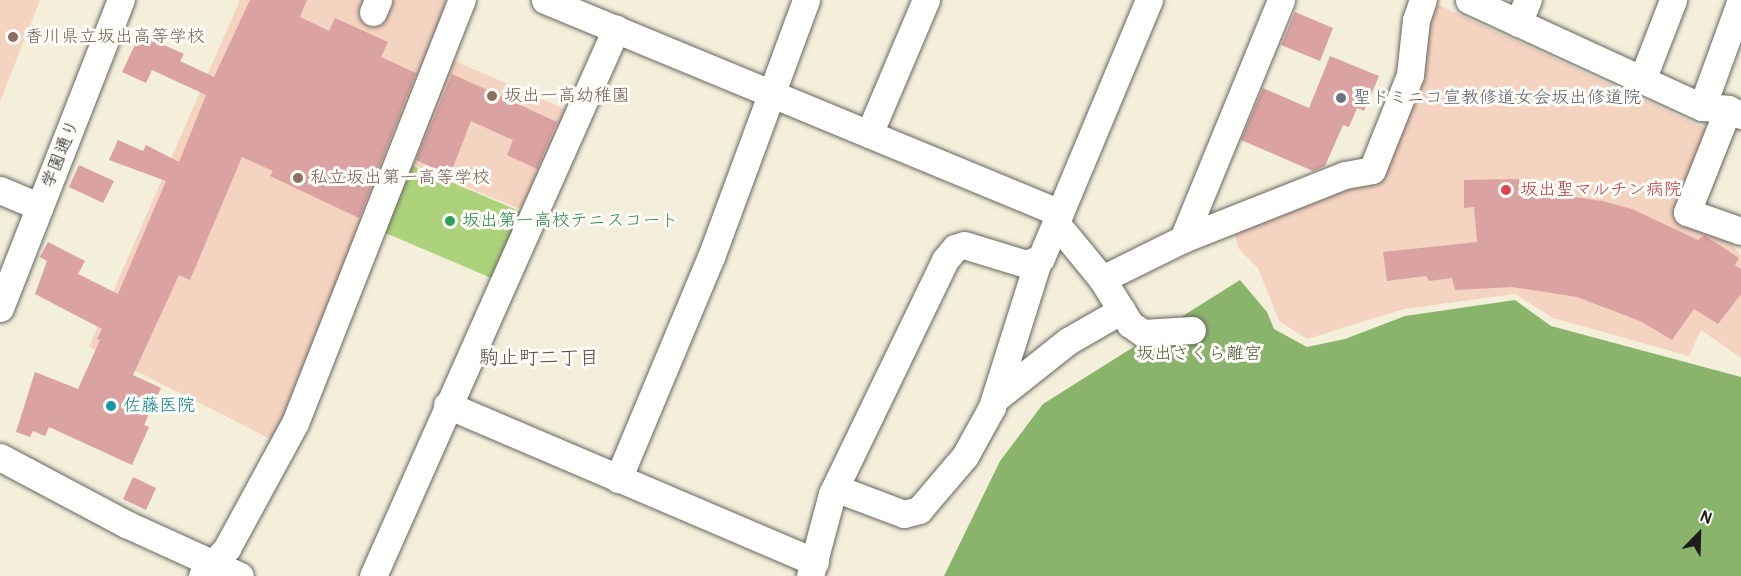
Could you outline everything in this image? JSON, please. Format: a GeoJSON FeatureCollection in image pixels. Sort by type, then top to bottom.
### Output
{"type":"FeatureCollection","features":[{"type":"Feature","properties":{"kind":"street","name":"学園通り"},"geometry":{"type":"LineString","coordinates":[[0,308],[121,0]]}},
{"type":"Feature","properties":{"kind":"street"},"geometry":{"type":"LineString","coordinates":[[206,570],[227,548],[295,423],[462,0]]}},
{"type":"Feature","properties":{"kind":"street"},"geometry":{"type":"LineString","coordinates":[[545,0],[869,134],[1058,218],[1102,279],[1130,324],[1143,333],[1192,330]]}},
{"type":"Feature","properties":{"kind":"street"},"geometry":{"type":"LineString","coordinates":[[618,479],[711,257],[806,0]]}},
{"type":"Feature","properties":{"kind":"street"},"geometry":{"type":"LineString","coordinates":[[869,134],[926,0]]}},
{"type":"Feature","properties":{"kind":"street"},"geometry":{"type":"LineString","coordinates":[[834,488],[904,514],[919,510],[965,456],[995,399],[1038,261],[1149,0]]}},
{"type":"Feature","properties":{"kind":"street"},"geometry":{"type":"LineString","coordinates":[[1183,239],[1281,0]]}},
{"type":"Feature","properties":{"kind":"street"},"geometry":{"type":"LineString","coordinates":[[1102,279],[1183,239],[1345,175],[1372,170],[1410,75],[1416,20],[1423,0]]}},
{"type":"Feature","properties":{"kind":"street"},"geometry":{"type":"LineString","coordinates":[[1469,0],[1523,12],[1642,80],[1702,107],[1735,112],[1688,212],[1739,227]]}},
{"type":"Feature","properties":{"kind":"street"},"geometry":{"type":"LineString","coordinates":[[1642,80],[1673,0]]}},
{"type":"Feature","properties":{"kind":"street"},"geometry":{"type":"LineString","coordinates":[[1702,107],[1741,0]]}},
{"type":"Feature","properties":{"kind":"street"},"geometry":{"type":"LineString","coordinates":[[373,576],[616,29]]}},
{"type":"Feature","properties":{"kind":"street"},"geometry":{"type":"LineString","coordinates":[[0,190],[40,207]]}},
{"type":"Feature","properties":{"kind":"street"},"geometry":{"type":"LineString","coordinates":[[447,405],[618,479],[684,503],[812,569],[834,488],[945,260],[955,248],[964,245],[1019,262],[1038,261]]}},
{"type":"Feature","properties":{"kind":"street"},"geometry":{"type":"LineString","coordinates":[[995,399],[1068,341],[1122,310]]}},
{"type":"Feature","properties":{"kind":"street"},"geometry":{"type":"LineString","coordinates":[[0,457],[206,570],[240,576]]}},
{"type":"Feature","properties":{"kind":"shaded area","name":"香川県立坂出高等学校"},"geometry":{"type":"Polygon","coordinates":[[[0,0],[40,0],[0,102],[0,0]]]}},
{"type":"Feature","properties":{"kind":"shaded area"},"geometry":{"type":"Polygon","coordinates":[[[240,0],[457,0],[280,444],[89,347],[240,0]]]}},
{"type":"Feature","properties":{"kind":"shaded area","name":"坂出聖マルチン病院"},"geometry":{"type":"Polygon","coordinates":[[[1430,1],[1732,141],[1699,224],[1724,234],[1741,256],[1741,358],[1701,330],[1689,356],[1553,318],[1515,294],[1404,309],[1307,339],[1279,321],[1258,268],[1239,249],[1232,225],[1364,162],[1430,1]]]}},
{"type":"Feature","properties":{"kind":"shaded area"},"geometry":{"type":"Polygon","coordinates":[[[446,57],[569,111],[527,212],[404,161],[446,57]]]}},
{"type":"Feature","properties":{"kind":"green space","name":"坂出第一高校テニスコート"},"geometry":{"type":"Polygon","coordinates":[[[404,162],[524,213],[496,280],[376,229],[404,162]]]}},
{"type":"Feature","properties":{"kind":"green space","name":"坂出さくら離宮"},"geometry":{"type":"Polygon","coordinates":[[[1240,280],[1267,312],[1274,329],[1307,347],[1345,339],[1405,316],[1515,300],[1551,326],[1741,377],[1741,576],[944,576],[1000,461],[1043,404],[1240,280]]]}},
{"type":"Feature","properties":{"kind":"building"},"geometry":{"type":"Polygon","coordinates":[[[250,0],[307,0],[300,17],[329,31],[335,18],[388,42],[381,57],[416,73],[359,218],[270,176],[273,171],[242,157],[190,280],[179,275],[133,375],[161,388],[144,425],[149,427],[132,465],[49,427],[45,436],[33,431],[30,437],[16,432],[35,372],[78,389],[100,340],[97,339],[102,329],[35,294],[47,261],[40,257],[48,242],[85,261],[78,274],[118,294],[166,181],[109,160],[118,140],[143,151],[146,145],[179,162],[206,95],[152,70],[146,83],[122,72],[140,34],[184,54],[180,61],[214,77],[250,0]]]}},
{"type":"Feature","properties":{"kind":"building"},"geometry":{"type":"Polygon","coordinates":[[[1295,12],[1333,28],[1320,61],[1281,45],[1295,12]]]}},
{"type":"Feature","properties":{"kind":"building","name":"聖ドミニコ宣教修道女会坂出修道院"},"geometry":{"type":"Polygon","coordinates":[[[1330,56],[1379,76],[1364,111],[1357,108],[1349,127],[1343,125],[1325,166],[1313,171],[1241,140],[1263,88],[1309,108],[1330,56]]]}},
{"type":"Feature","properties":{"kind":"building"},"geometry":{"type":"Polygon","coordinates":[[[452,74],[557,122],[537,169],[507,155],[513,140],[471,121],[450,175],[416,160],[452,74]]]}},
{"type":"Feature","properties":{"kind":"building"},"geometry":{"type":"Polygon","coordinates":[[[79,165],[114,181],[103,203],[69,187],[79,165]]]}},
{"type":"Feature","properties":{"kind":"building"},"geometry":{"type":"Polygon","coordinates":[[[1519,179],[1519,189],[1602,201],[1632,209],[1698,240],[1704,235],[1739,258],[1735,265],[1741,269],[1741,294],[1718,324],[1694,309],[1672,340],[1640,321],[1577,297],[1512,287],[1455,290],[1452,278],[1429,281],[1426,276],[1387,281],[1383,252],[1477,242],[1474,207],[1464,208],[1464,180],[1519,179]]]}},
{"type":"Feature","properties":{"kind":"building"},"geometry":{"type":"Polygon","coordinates":[[[133,477],[156,488],[146,510],[123,499],[133,477]]]}},
{"type":"Feature","properties":{"kind":"place","name":"香川県立坂出高等学校"},"geometry":{"type":"Point","coordinates":[13,37]}},
{"type":"Feature","properties":{"kind":"place","name":"坂出一高幼稚園"},"geometry":{"type":"Point","coordinates":[492,96]}},
{"type":"Feature","properties":{"kind":"place","name":"聖ドミニコ宣教修道女会坂出修道院"},"geometry":{"type":"Point","coordinates":[1341,98]}},
{"type":"Feature","properties":{"kind":"place","name":"私立坂出第一高等学校"},"geometry":{"type":"Point","coordinates":[298,178]}},
{"type":"Feature","properties":{"kind":"place","name":"坂出聖マルチン病院"},"geometry":{"type":"Point","coordinates":[1506,190]}},
{"type":"Feature","properties":{"kind":"place","name":"坂出第一高校テニスコート"},"geometry":{"type":"Point","coordinates":[450,221]}},
{"type":"Feature","properties":{"kind":"place","name":"佐藤医院"},"geometry":{"type":"Point","coordinates":[111,406]}},
{"type":"Feature","properties":{"kind":"district","name":"駒止町二丁目"},"geometry":{"type":"Point","coordinates":[539,357]}}]}
